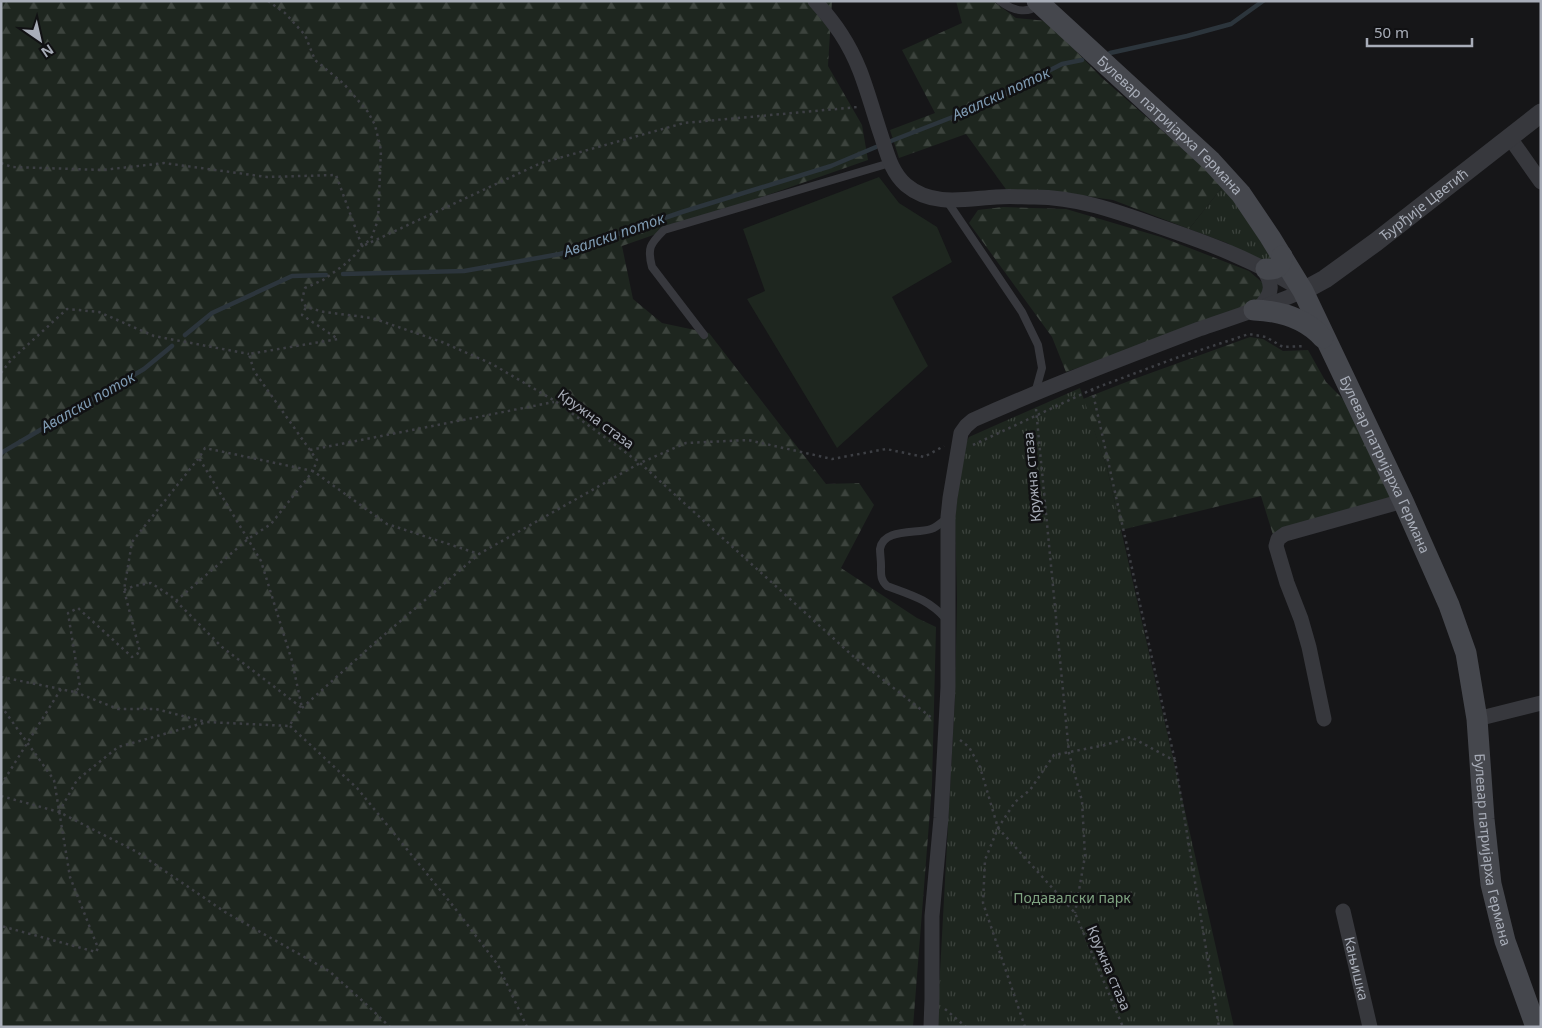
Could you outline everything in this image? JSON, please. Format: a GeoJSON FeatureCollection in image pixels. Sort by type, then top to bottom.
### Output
{"type":"FeatureCollection","features":[{"type":"Feature","properties":{"kind":"main road","name":"Булевар патријарха Германа"},"geometry":{"type":"LineString","coordinates":[[1038,3],[1211,161],[1241,194],[1270,264],[1303,291],[1404,501],[1449,605],[1466,653],[1477,719],[1491,884],[1505,941],[1536,1027]]}},
{"type":"Feature","properties":{"kind":"main road"},"geometry":{"type":"LineString","coordinates":[[1257,309],[1288,314],[1298,319],[1320,335],[1329,346]]}},
{"type":"Feature","properties":{"kind":"street"},"geometry":{"type":"LineString","coordinates":[[815,1],[833,20],[845,40],[860,71],[890,163],[900,179],[913,191],[933,199],[964,201],[998,196],[1044,197],[1116,211],[1270,264],[1267,275],[1271,288],[1267,300],[1257,309]]}},
{"type":"Feature","properties":{"kind":"street","name":"Ђурђије Цветић"},"geometry":{"type":"LineString","coordinates":[[1303,291],[1326,279],[1376,242],[1541,113]]}},
{"type":"Feature","properties":{"kind":"street"},"geometry":{"type":"LineString","coordinates":[[1510,138],[1541,182]]}},
{"type":"Feature","properties":{"kind":"street"},"geometry":{"type":"LineString","coordinates":[[931,1027],[932,916],[941,818],[948,687],[948,516],[960,438],[966,426],[973,420],[1088,371],[1303,291]]}},
{"type":"Feature","properties":{"kind":"street"},"geometry":{"type":"LineString","coordinates":[[1324,719],[1302,619],[1287,583],[1276,546],[1278,539],[1285,534],[1404,501]]}},
{"type":"Feature","properties":{"kind":"street"},"geometry":{"type":"LineString","coordinates":[[1477,719],[1541,703]]}},
{"type":"Feature","properties":{"kind":"street","name":"Кањишка"},"geometry":{"type":"LineString","coordinates":[[1343,911],[1370,1027]]}},
{"type":"Feature","properties":{"kind":"lane"},"geometry":{"type":"LineString","coordinates":[[1000,1],[1020,11],[1034,9],[1038,3]]}},
{"type":"Feature","properties":{"kind":"lane"},"geometry":{"type":"LineString","coordinates":[[704,335],[652,267],[649,254],[651,245],[664,230],[890,163]]}},
{"type":"Feature","properties":{"kind":"lane"},"geometry":{"type":"LineString","coordinates":[[947,200],[1022,312],[1038,345],[1042,368],[1034,393]]}},
{"type":"Feature","properties":{"kind":"lane"},"geometry":{"type":"LineString","coordinates":[[948,516],[932,529],[893,535],[884,540],[880,549],[881,578],[884,583],[887,586],[927,602],[948,621]]}},
{"type":"Feature","properties":{"kind":"path"},"geometry":{"type":"LineString","coordinates":[[1,373],[11,360],[67,309],[99,312],[154,336],[249,354],[338,339],[302,314],[306,307],[302,300],[306,288],[323,280],[356,256],[362,246],[371,239],[378,220],[381,150],[375,125],[368,112],[344,84],[315,60],[305,35],[286,13],[268,1]]}},
{"type":"Feature","properties":{"kind":"path"},"geometry":{"type":"LineString","coordinates":[[362,246],[541,163],[684,123],[871,106]]}},
{"type":"Feature","properties":{"kind":"path"},"geometry":{"type":"LineString","coordinates":[[1,163],[12,167],[103,170],[164,163],[267,177],[336,175],[362,246]]}},
{"type":"Feature","properties":{"kind":"path","name":"Кружна стаза"},"geometry":{"type":"LineString","coordinates":[[306,307],[324,312],[372,318],[442,342],[492,364],[554,401],[640,463],[686,442],[748,440],[832,459],[886,449],[924,456],[960,438],[972,445],[1036,416],[1069,753],[1082,800],[1085,856],[1074,913]]}},
{"type":"Feature","properties":{"kind":"path"},"geometry":{"type":"LineString","coordinates":[[1036,416],[1092,389],[1173,359],[1249,334],[1266,337],[1283,347],[1306,346]]}},
{"type":"Feature","properties":{"kind":"path"},"geometry":{"type":"LineString","coordinates":[[176,601],[248,540],[271,524],[313,471],[317,460],[254,371],[249,354]]}},
{"type":"Feature","properties":{"kind":"path"},"geometry":{"type":"LineString","coordinates":[[1092,389],[1175,761],[1219,1027]]}},
{"type":"Feature","properties":{"kind":"path"},"geometry":{"type":"LineString","coordinates":[[310,450],[554,401]]}},
{"type":"Feature","properties":{"kind":"path"},"geometry":{"type":"LineString","coordinates":[[75,692],[80,688],[68,613],[78,608],[132,657],[140,652],[124,590],[132,542],[199,458],[204,448],[313,471],[387,524],[479,554]]}},
{"type":"Feature","properties":{"kind":"path"},"geometry":{"type":"LineString","coordinates":[[199,458],[261,561],[292,661],[302,708]]}},
{"type":"Feature","properties":{"kind":"path"},"geometry":{"type":"LineString","coordinates":[[289,726],[302,708],[479,554],[640,463],[854,657],[969,747],[980,767],[998,828]]}},
{"type":"Feature","properties":{"kind":"path"},"geometry":{"type":"LineString","coordinates":[[124,590],[151,583],[171,596],[222,647],[302,708]]}},
{"type":"Feature","properties":{"kind":"path"},"geometry":{"type":"LineString","coordinates":[[1,677],[75,692],[118,709],[156,709],[207,722],[289,726],[357,788],[454,907],[498,965],[527,1027]]}},
{"type":"Feature","properties":{"kind":"path"},"geometry":{"type":"LineString","coordinates":[[1,785],[61,689]]}},
{"type":"Feature","properties":{"kind":"path"},"geometry":{"type":"LineString","coordinates":[[1,706],[54,780],[70,877],[98,948],[96,952],[1,926]]}},
{"type":"Feature","properties":{"kind":"path"},"geometry":{"type":"LineString","coordinates":[[59,812],[77,780],[118,747],[207,722]]}},
{"type":"Feature","properties":{"kind":"path"},"geometry":{"type":"LineString","coordinates":[[1025,1027],[983,903],[985,860],[998,828],[1015,802],[1030,790],[1054,755],[1105,745],[1131,737],[1175,761]]}},
{"type":"Feature","properties":{"kind":"path"},"geometry":{"type":"LineString","coordinates":[[1,796],[59,812],[136,852],[225,912],[329,971],[390,1027]]}},
{"type":"Feature","properties":{"kind":"path","name":"Кружна стаза"},"geometry":{"type":"LineString","coordinates":[[998,828],[1074,913],[1123,1027]]}},
{"type":"Feature","properties":{"kind":"path"},"geometry":{"type":"LineString","coordinates":[[932,998],[966,1027]]}},
{"type":"Feature","properties":{"kind":"green space"},"geometry":{"type":"Polygon","coordinates":[[[1,1],[832,1],[828,66],[862,125],[868,160],[622,246],[633,299],[662,323],[709,333],[826,484],[859,483],[874,505],[841,568],[917,618],[936,627],[932,785],[913,1027],[1,1027],[1,1]]]}},
{"type":"Feature","properties":{"kind":"green space"},"geometry":{"type":"Polygon","coordinates":[[[956,1],[993,1],[1016,18],[1047,21],[1101,77],[1224,185],[1189,229],[1113,200],[1049,191],[1008,192],[966,134],[899,158],[890,130],[935,113],[902,50],[962,23],[956,1]]]}},
{"type":"Feature","properties":{"kind":"green space"},"geometry":{"type":"Polygon","coordinates":[[[879,177],[899,203],[937,227],[952,262],[892,297],[928,366],[837,448],[747,299],[765,291],[743,229],[879,177]]]}},
{"type":"Feature","properties":{"kind":"green space"},"geometry":{"type":"Polygon","coordinates":[[[1224,185],[1278,261],[1258,261],[1227,243],[1189,229],[1224,185]]]}},
{"type":"Feature","properties":{"kind":"green space"},"geometry":{"type":"Polygon","coordinates":[[[1003,207],[1066,209],[1161,237],[1249,271],[1263,283],[1263,292],[1255,305],[1066,372],[1052,337],[969,223],[978,210],[1003,207]]]}},
{"type":"Feature","properties":{"kind":"green space"},"geometry":{"type":"Polygon","coordinates":[[[1250,337],[1263,339],[1283,351],[1308,350],[1326,382],[1348,404],[1398,501],[1274,538],[1261,496],[1121,530],[1107,468],[1083,399],[1250,337]]]}},
{"type":"Feature","properties":{"kind":"green space","name":"Подавалски парк"},"geometry":{"type":"Polygon","coordinates":[[[1080,388],[1107,468],[1234,1027],[937,1027],[955,697],[957,599],[955,517],[964,447],[969,437],[1080,388]]]}},
{"type":"Feature","properties":{"kind":"waterway","name":"Авалски поток"},"geometry":{"type":"LineString","coordinates":[[1110,53],[1231,24],[1263,1]]}},
{"type":"Feature","properties":{"kind":"waterway","name":"Авалски поток"},"geometry":{"type":"LineString","coordinates":[[891,141],[976,108],[1062,64],[1082,60]]}},
{"type":"Feature","properties":{"kind":"waterway","name":"Авалски поток"},"geometry":{"type":"LineString","coordinates":[[343,274],[464,271],[560,254],[682,212],[831,166],[876,147]]}},
{"type":"Feature","properties":{"kind":"waterway","name":"Авалски поток"},"geometry":{"type":"LineString","coordinates":[[185,335],[212,313],[292,276],[326,275]]}},
{"type":"Feature","properties":{"kind":"waterway","name":"Авалски поток"},"geometry":{"type":"LineString","coordinates":[[1,453],[144,369],[172,346]]}}]}
